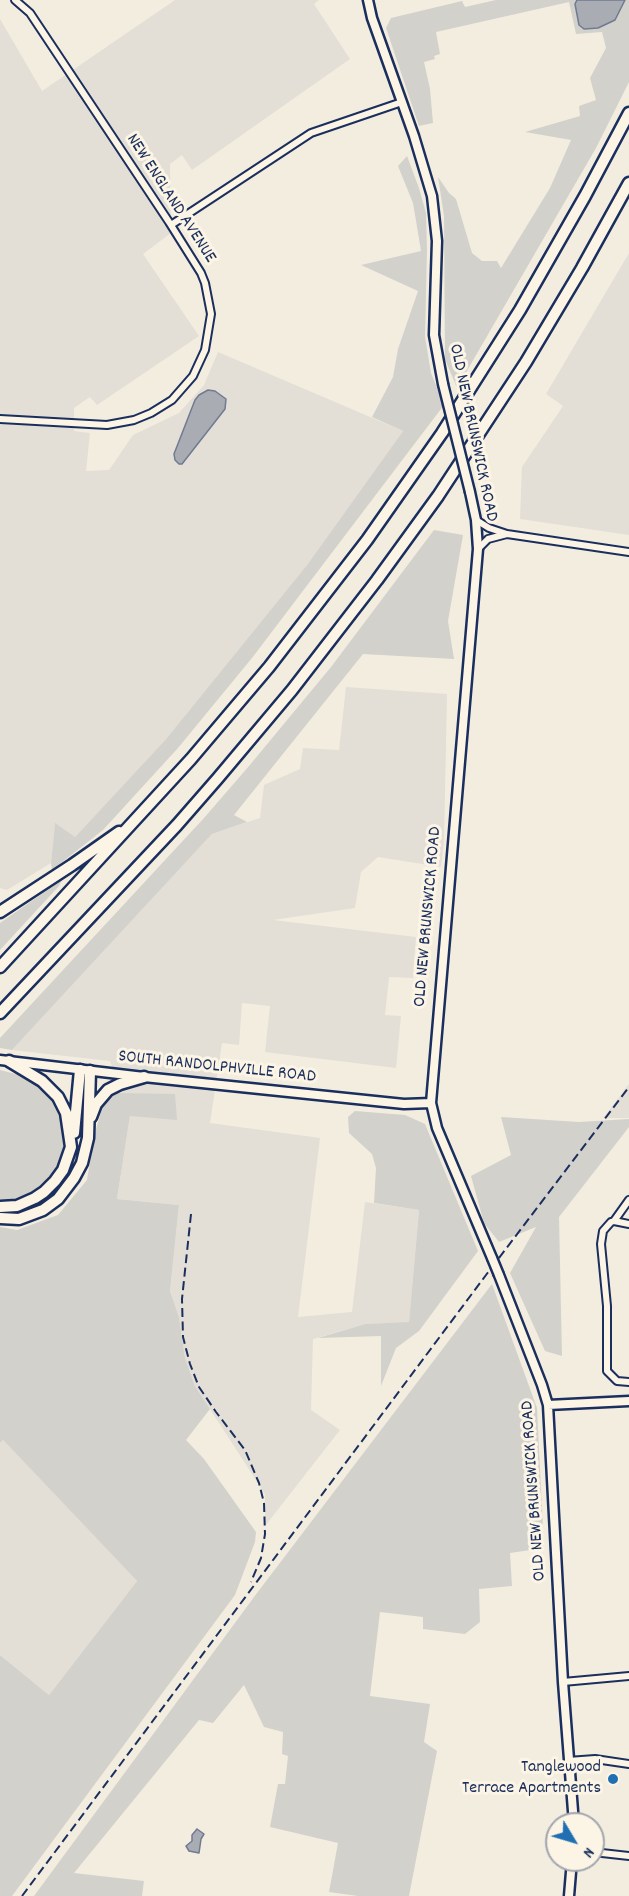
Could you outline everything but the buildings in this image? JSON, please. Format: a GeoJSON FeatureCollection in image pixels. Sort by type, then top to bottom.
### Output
{"type":"FeatureCollection","features":[{"type":"Feature","properties":{"kind":"highway"},"geometry":{"type":"LineString","coordinates":[[0,966],[138,818],[243,699],[367,540],[442,433],[549,261],[629,113]]}},
{"type":"Feature","properties":{"kind":"highway"},"geometry":{"type":"LineString","coordinates":[[0,1013],[204,794],[292,690],[377,580],[438,496],[526,362],[629,183]]}},
{"type":"Feature","properties":{"kind":"highway"},"geometry":{"type":"LineString","coordinates":[[0,912],[138,818]]}},
{"type":"Feature","properties":{"kind":"highway"},"geometry":{"type":"LineString","coordinates":[[5,1060],[42,1081],[58,1097],[66,1113],[71,1147]]}},
{"type":"Feature","properties":{"kind":"highway"},"geometry":{"type":"LineString","coordinates":[[85,1071],[89,1123]]}},
{"type":"Feature","properties":{"kind":"highway"},"geometry":{"type":"LineString","coordinates":[[0,1207],[26,1203],[44,1192],[63,1170],[74,1137],[85,1071]]}},
{"type":"Feature","properties":{"kind":"highway"},"geometry":{"type":"LineString","coordinates":[[0,1218],[32,1215],[43,1210],[63,1193],[82,1162],[89,1123],[102,1095],[120,1084],[144,1077]]}},
{"type":"Feature","properties":{"kind":"main road","name":"OLD NEW BRUNSWICK ROAD"},"geometry":{"type":"LineString","coordinates":[[367,2],[432,196],[437,241],[434,335],[443,384],[476,520],[478,549],[431,1103],[437,1128],[499,1275],[548,1405],[563,1682],[573,1812]]}},
{"type":"Feature","properties":{"kind":"main road","name":"SOUTH RANDOLPHVILLE ROAD"},"geometry":{"type":"LineString","coordinates":[[5,1060],[85,1071],[404,1104],[431,1103]]}},
{"type":"Feature","properties":{"kind":"main road"},"geometry":{"type":"LineString","coordinates":[[548,1405],[629,1401]]}},
{"type":"Feature","properties":{"kind":"main road"},"geometry":{"type":"LineString","coordinates":[[569,1896],[571,1872]]}},
{"type":"Feature","properties":{"kind":"street","name":"NEW ENGLAND AVENUE"},"geometry":{"type":"LineString","coordinates":[[0,419],[97,425],[134,420],[151,413],[164,406],[184,388],[198,368],[210,326],[210,303],[201,273],[30,13],[15,0]]}},
{"type":"Feature","properties":{"kind":"street"},"geometry":{"type":"LineString","coordinates":[[171,225],[311,133],[402,102]]}},
{"type":"Feature","properties":{"kind":"street"},"geometry":{"type":"LineString","coordinates":[[476,520],[489,528],[507,534],[629,552]]}},
{"type":"Feature","properties":{"kind":"street"},"geometry":{"type":"LineString","coordinates":[[478,549],[488,539],[507,534]]}},
{"type":"Feature","properties":{"kind":"street"},"geometry":{"type":"LineString","coordinates":[[629,1200],[603,1232],[601,1244],[607,1306],[607,1371],[617,1382],[629,1382]]}},
{"type":"Feature","properties":{"kind":"street"},"geometry":{"type":"LineString","coordinates":[[614,1221],[629,1224]]}},
{"type":"Feature","properties":{"kind":"street"},"geometry":{"type":"LineString","coordinates":[[563,1682],[629,1676]]}},
{"type":"Feature","properties":{"kind":"street"},"geometry":{"type":"LineString","coordinates":[[568,1761],[595,1759],[629,1764]]}},
{"type":"Feature","properties":{"kind":"street"},"geometry":{"type":"LineString","coordinates":[[605,1853],[629,1856]]}},
{"type":"Feature","properties":{"kind":"shaded area"},"geometry":{"type":"Polygon","coordinates":[[[175,0],[319,0],[314,4],[350,59],[192,170],[182,155],[170,164],[171,233],[143,254],[199,336],[97,405],[90,397],[74,408],[74,431],[90,433],[86,471],[109,470],[133,435],[179,413],[204,385],[218,352],[403,431],[307,565],[166,739],[74,838],[55,824],[51,863],[7,890],[0,888],[0,19],[42,91],[175,0]]]}},
{"type":"Feature","properties":{"kind":"shaded area"},"geometry":{"type":"Polygon","coordinates":[[[496,0],[629,0],[629,82],[596,148],[457,388],[445,359],[444,216],[438,177],[456,199],[472,253],[482,261],[497,261],[501,268],[550,188],[571,140],[525,132],[580,116],[579,106],[596,100],[590,78],[606,48],[602,32],[576,34],[569,2],[436,32],[440,54],[434,56],[435,59],[424,62],[430,89],[433,123],[419,126],[386,28],[391,18],[462,1],[465,7],[496,0]]]}},
{"type":"Feature","properties":{"kind":"shaded area"},"geometry":{"type":"Polygon","coordinates":[[[577,0],[625,0],[615,20],[598,28],[584,29],[579,25],[575,4],[577,0]]]}},
{"type":"Feature","properties":{"kind":"shaded area"},"geometry":{"type":"Polygon","coordinates":[[[407,156],[426,213],[425,337],[431,373],[444,405],[252,658],[178,748],[103,830],[52,870],[55,823],[75,837],[166,739],[307,565],[403,431],[372,417],[393,377],[398,349],[418,291],[361,265],[421,251],[413,203],[398,166],[407,156]]]}},
{"type":"Feature","properties":{"kind":"shaded area"},"geometry":{"type":"Polygon","coordinates":[[[629,253],[629,535],[520,519],[522,467],[563,406],[546,394],[629,253]]]}},
{"type":"Feature","properties":{"kind":"shaded area"},"geometry":{"type":"Polygon","coordinates":[[[208,390],[215,391],[226,399],[225,409],[182,464],[179,464],[174,454],[195,400],[208,390]]]}},
{"type":"Feature","properties":{"kind":"shaded area"},"geometry":{"type":"Polygon","coordinates":[[[434,530],[463,535],[448,621],[454,659],[363,654],[234,815],[247,822],[212,834],[12,1050],[0,1048],[0,1038],[204,818],[249,766],[331,667],[434,530]]]}},
{"type":"Feature","properties":{"kind":"shaded area"},"geometry":{"type":"Polygon","coordinates":[[[346,687],[447,694],[444,842],[441,867],[378,857],[361,872],[355,908],[273,920],[416,937],[413,978],[389,977],[385,1015],[401,1016],[396,1068],[265,1052],[270,1006],[242,1003],[239,1045],[222,1043],[210,1123],[320,1138],[298,1317],[352,1312],[365,1202],[419,1210],[409,1323],[365,1324],[313,1339],[311,1410],[340,1430],[265,1526],[265,1494],[195,1386],[185,1358],[179,1317],[170,1291],[179,1205],[117,1199],[130,1116],[110,1061],[12,1050],[212,834],[260,818],[264,785],[300,769],[303,748],[339,750],[346,687]]]}},
{"type":"Feature","properties":{"kind":"shaded area"},"geometry":{"type":"Polygon","coordinates":[[[62,880],[59,886],[0,950],[0,923],[62,880]]]}},
{"type":"Feature","properties":{"kind":"shaded area"},"geometry":{"type":"Polygon","coordinates":[[[0,1070],[31,1078],[52,1096],[60,1112],[64,1129],[64,1144],[60,1163],[43,1185],[13,1201],[0,1202],[0,1070]]]}},
{"type":"Feature","properties":{"kind":"shaded area"},"geometry":{"type":"Polygon","coordinates":[[[629,1084],[629,1118],[604,1118],[604,1117],[629,1084]]]}},
{"type":"Feature","properties":{"kind":"shaded area"},"geometry":{"type":"Polygon","coordinates":[[[116,1093],[175,1094],[177,1120],[130,1116],[117,1199],[179,1205],[170,1291],[179,1317],[185,1358],[195,1386],[210,1409],[186,1440],[204,1459],[256,1532],[255,1542],[235,1595],[12,1896],[0,1896],[0,1655],[49,1695],[137,1581],[3,1440],[0,1443],[0,1227],[17,1230],[58,1215],[87,1180],[95,1133],[103,1105],[116,1093]]]}},
{"type":"Feature","properties":{"kind":"shaded area"},"geometry":{"type":"Polygon","coordinates":[[[355,1111],[405,1115],[425,1124],[478,1251],[419,1331],[396,1348],[381,1386],[381,1336],[318,1338],[365,1324],[409,1322],[419,1210],[374,1203],[376,1168],[372,1154],[349,1133],[348,1117],[355,1111]]]}},
{"type":"Feature","properties":{"kind":"shaded area"},"geometry":{"type":"Polygon","coordinates":[[[501,1117],[579,1122],[629,1119],[629,1127],[559,1217],[562,1356],[545,1351],[510,1273],[536,1227],[499,1242],[484,1223],[471,1176],[511,1155],[501,1117]]]}},
{"type":"Feature","properties":{"kind":"shaded area"},"geometry":{"type":"Polygon","coordinates":[[[492,1284],[537,1408],[544,1548],[510,1553],[512,1586],[479,1589],[480,1622],[465,1634],[423,1629],[423,1617],[380,1612],[370,1696],[430,1704],[424,1742],[437,1751],[409,1896],[358,1896],[329,1892],[338,1843],[270,1827],[278,1784],[285,1784],[288,1756],[282,1754],[283,1732],[264,1727],[244,1685],[213,1723],[199,1720],[74,1873],[144,1881],[142,1896],[34,1896],[257,1593],[492,1284]]]}},
{"type":"Feature","properties":{"kind":"shaded area"},"geometry":{"type":"Polygon","coordinates":[[[3,1440],[137,1581],[49,1695],[0,1655],[0,1443],[3,1440]]]}},
{"type":"Feature","properties":{"kind":"shaded area"},"geometry":{"type":"Polygon","coordinates":[[[197,1829],[204,1834],[199,1853],[189,1851],[186,1846],[192,1841],[192,1835],[197,1829]]]}},
{"type":"Feature","properties":{"kind":"railway"},"geometry":{"type":"LineString","coordinates":[[22,1896],[629,1087]]}},
{"type":"Feature","properties":{"kind":"railway"},"geometry":{"type":"LineString","coordinates":[[191,1214],[182,1299],[183,1337],[199,1387],[245,1450],[259,1483],[264,1503],[265,1534],[261,1558],[251,1582]]}},
{"type":"Feature","properties":{"kind":"place","name":"Tanglewood Terrace Apartments"},"geometry":{"type":"Point","coordinates":[613,1779]}}]}
